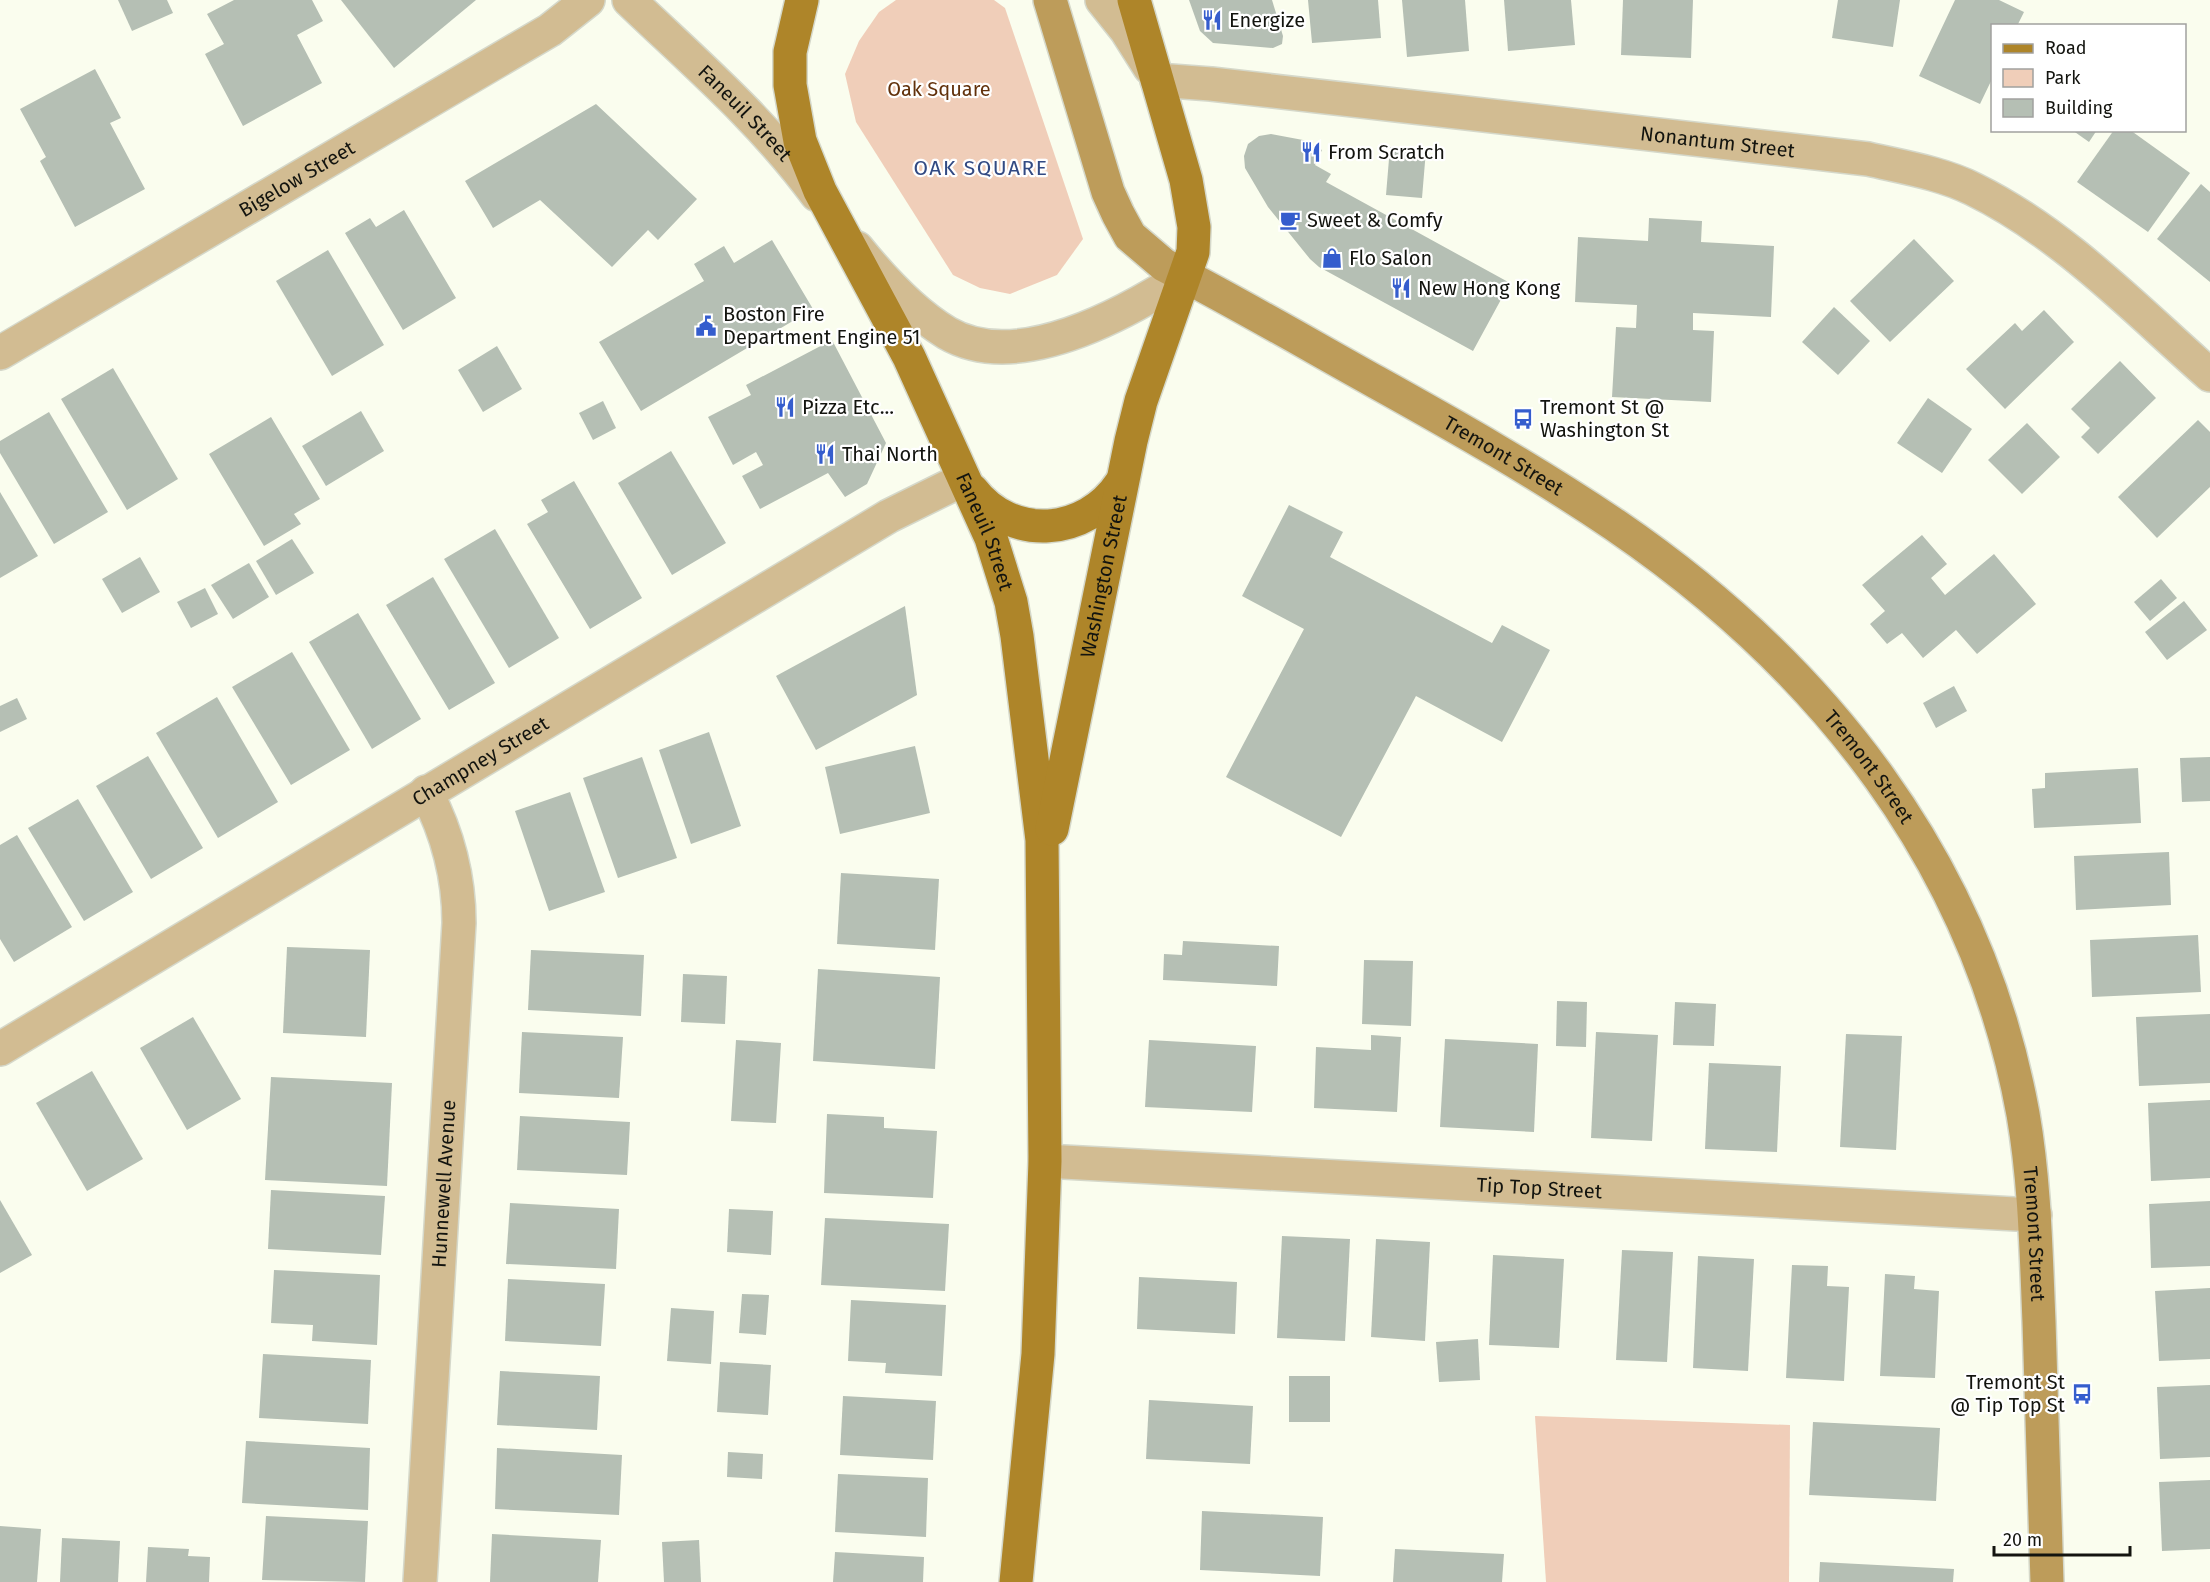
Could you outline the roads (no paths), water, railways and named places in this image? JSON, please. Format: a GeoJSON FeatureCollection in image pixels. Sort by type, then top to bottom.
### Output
{"type":"FeatureCollection","features":[{"type":"Feature","properties":{"kind":"main road"},"geometry":{"type":"LineString","coordinates":[[802,0],[790,52],[794,115],[809,166],[841,228]]}},
{"type":"Feature","properties":{"kind":"main road"},"geometry":{"type":"LineString","coordinates":[[1050,0],[1108,192],[1118,214],[1130,236],[1146,251],[1185,275]]}},
{"type":"Feature","properties":{"kind":"main road","name":"Washington Street"},"geometry":{"type":"LineString","coordinates":[[1044,884],[1047,848],[1141,401],[1192,252],[1194,227],[1191,206],[1134,0]]}},
{"type":"Feature","properties":{"kind":"main road","name":"Faneuil Street"},"geometry":{"type":"LineString","coordinates":[[841,228],[909,357],[991,538],[1013,613],[1039,797],[1044,884]]}},
{"type":"Feature","properties":{"kind":"main road","name":"Tremont Street"},"geometry":{"type":"LineString","coordinates":[[1185,275],[1457,427],[1615,525],[1730,614],[1812,693],[1854,742],[1883,783],[1937,870],[1960,914],[1982,967],[2011,1061],[2023,1115],[2035,1215],[2047,1582]]}},
{"type":"Feature","properties":{"kind":"main road"},"geometry":{"type":"LineString","coordinates":[[964,479],[980,499],[995,512],[1029,525],[1046,526],[1065,525],[1091,514],[1103,506],[1122,483]]}},
{"type":"Feature","properties":{"kind":"main road"},"geometry":{"type":"LineString","coordinates":[[1016,1582],[1038,1354],[1045,1161],[1044,884]]}},
{"type":"Feature","properties":{"kind":"street","name":"Bigelow Street"},"geometry":{"type":"LineString","coordinates":[[0,353],[550,30],[588,0]]}},
{"type":"Feature","properties":{"kind":"street","name":"Faneuil Street"},"geometry":{"type":"LineString","coordinates":[[629,0],[710,74],[768,134],[796,166],[841,228]]}},
{"type":"Feature","properties":{"kind":"street"},"geometry":{"type":"LineString","coordinates":[[1102,0],[1126,30],[1157,80]]}},
{"type":"Feature","properties":{"kind":"street","name":"Nonantum Street"},"geometry":{"type":"LineString","coordinates":[[1157,80],[1211,84],[1868,159],[1917,170],[1972,188],[2042,228],[2210,375]]}},
{"type":"Feature","properties":{"kind":"street"},"geometry":{"type":"LineString","coordinates":[[841,228],[881,276],[933,323],[948,333],[977,344],[1020,345],[1088,328],[1146,300],[1185,275]]}},
{"type":"Feature","properties":{"kind":"street","name":"Champney Street"},"geometry":{"type":"LineString","coordinates":[[0,1049],[889,516],[964,479]]}},
{"type":"Feature","properties":{"kind":"street","name":"Hunnewell Avenue"},"geometry":{"type":"LineString","coordinates":[[420,1582],[459,923],[459,893],[454,863],[437,814],[426,792]]}},
{"type":"Feature","properties":{"kind":"street","name":"Tip Top Street"},"geometry":{"type":"LineString","coordinates":[[1045,1161],[2035,1215]]}},
{"type":"Feature","properties":{"kind":"place","name":"Energize"},"geometry":{"type":"Point","coordinates":[1212,20]}},
{"type":"Feature","properties":{"kind":"place","name":"From Scratch"},"geometry":{"type":"Point","coordinates":[1311,152]}},
{"type":"Feature","properties":{"kind":"place","name":"Sweet & Comfy"},"geometry":{"type":"Point","coordinates":[1290,220]}},
{"type":"Feature","properties":{"kind":"place","name":"Flo Salon"},"geometry":{"type":"Point","coordinates":[1332,258]}},
{"type":"Feature","properties":{"kind":"place","name":"New Hong Kong"},"geometry":{"type":"Point","coordinates":[1401,288]}},
{"type":"Feature","properties":{"kind":"place","name":"Boston Fire Department Engine 51"},"geometry":{"type":"Point","coordinates":[706,326]}},
{"type":"Feature","properties":{"kind":"place","name":"Pizza Etc..."},"geometry":{"type":"Point","coordinates":[785,407]}},
{"type":"Feature","properties":{"kind":"place","name":"Tremont St @ Washington St"},"geometry":{"type":"Point","coordinates":[1523,419]}},
{"type":"Feature","properties":{"kind":"place","name":"Thai North"},"geometry":{"type":"Point","coordinates":[825,454]}},
{"type":"Feature","properties":{"kind":"place","name":"Tremont St @ Tip Top St"},"geometry":{"type":"Point","coordinates":[2082,1394]}},
{"type":"Feature","properties":{"kind":"district","name":"OAK SQUARE"},"geometry":{"type":"Point","coordinates":[981,168]}},
{"type":"Feature","properties":{"kind":"park label","name":"Oak Square"},"geometry":{"type":"Point","coordinates":[939,89]}}]}
